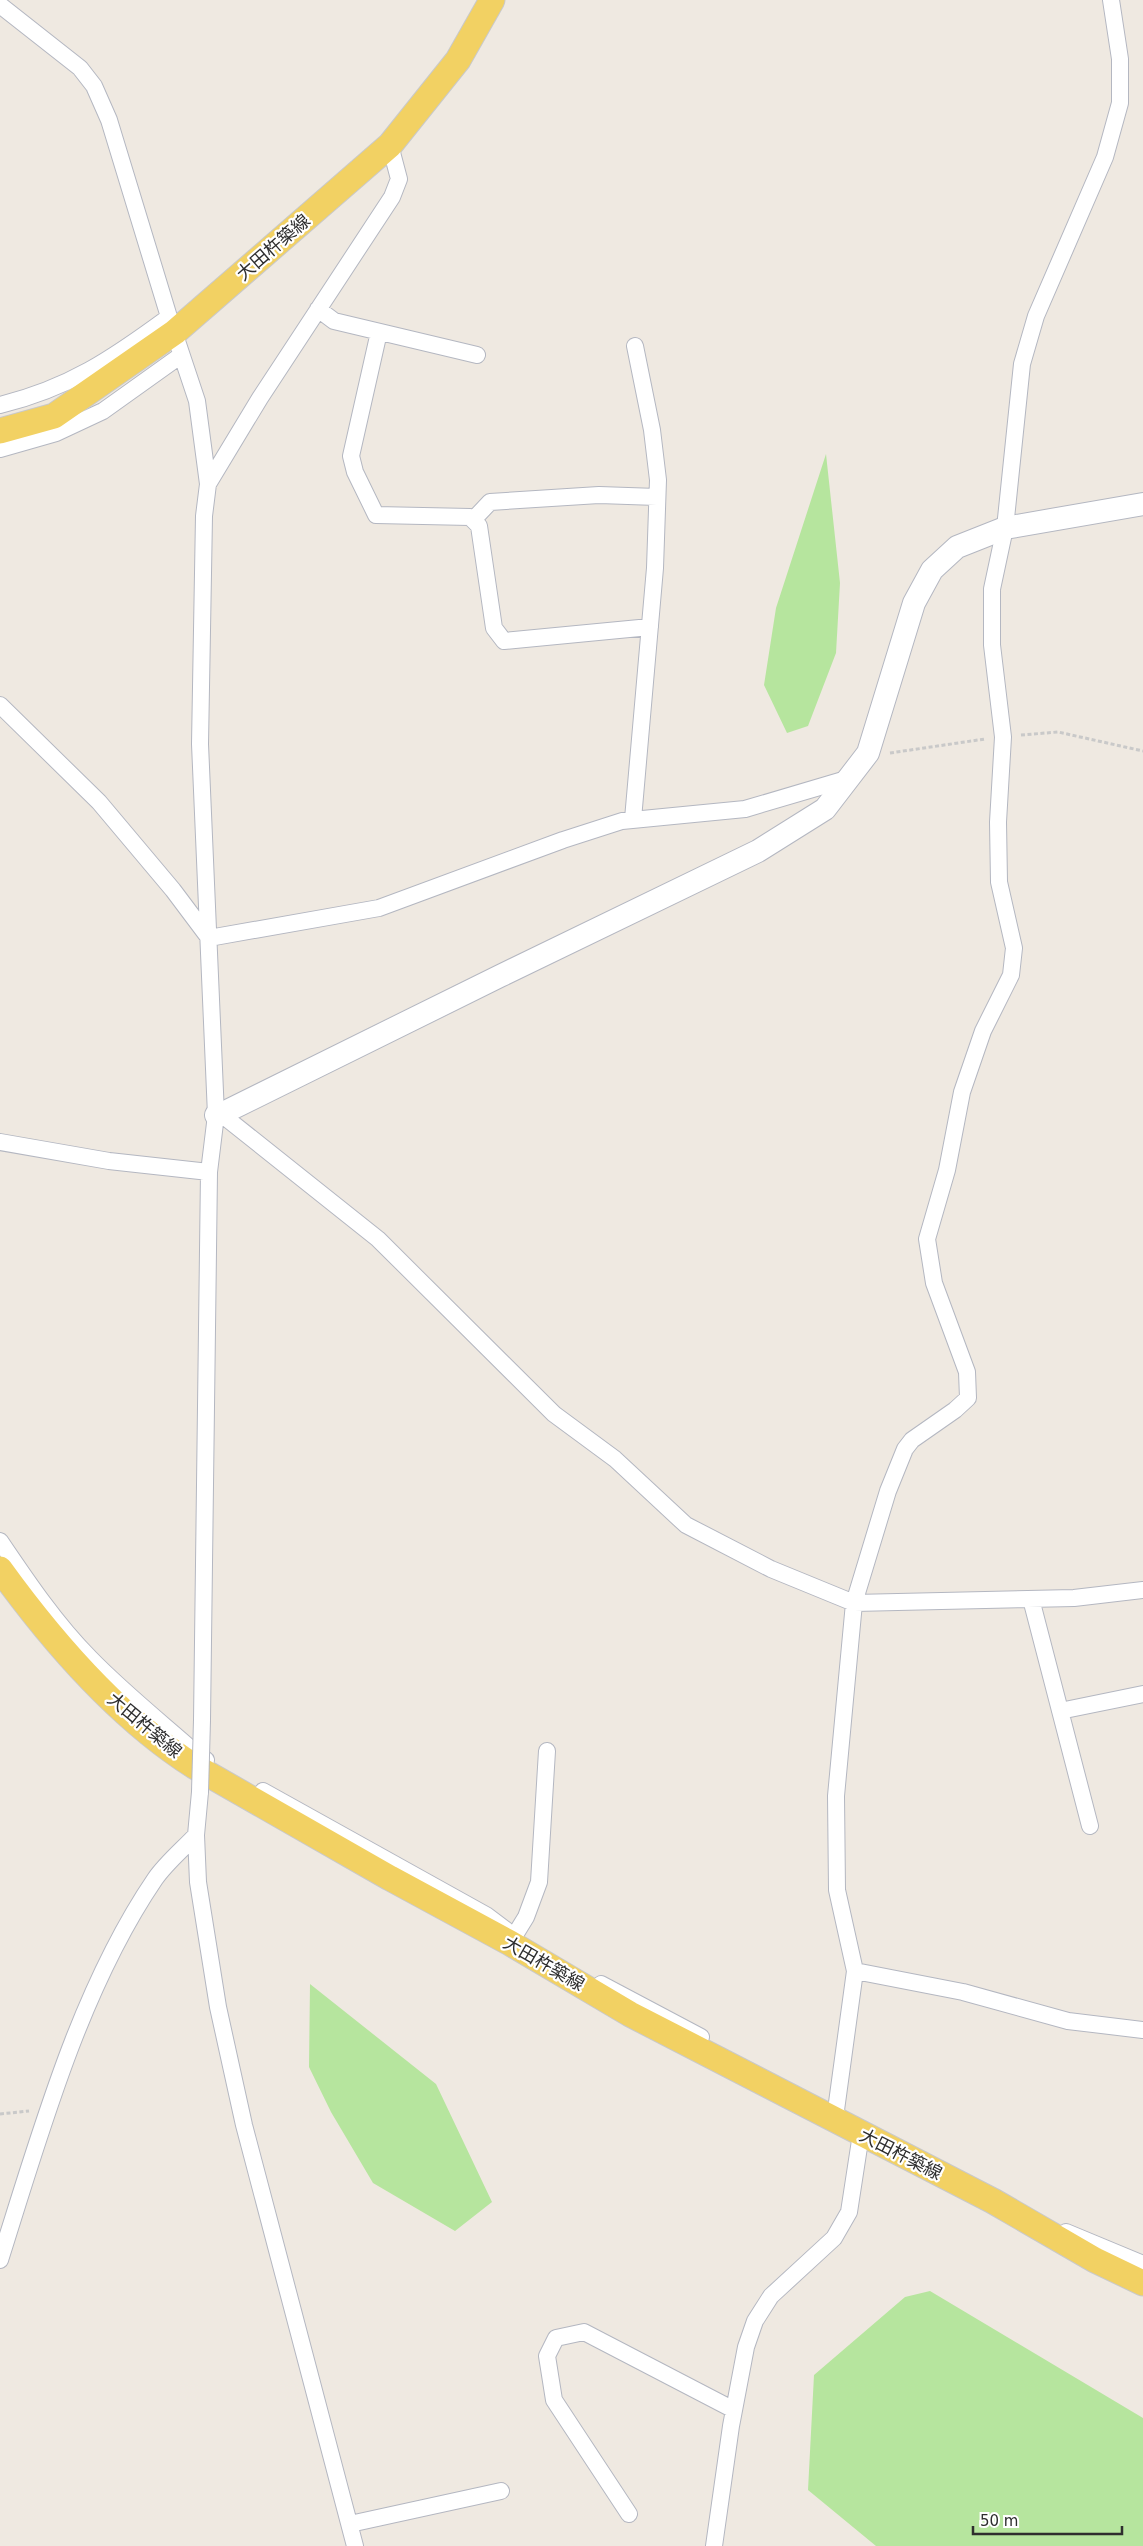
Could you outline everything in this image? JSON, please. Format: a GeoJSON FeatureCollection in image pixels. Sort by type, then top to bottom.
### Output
{"type":"FeatureCollection","features":[{"type":"Feature","properties":{"kind":"main road","name":"大田杵築線"},"geometry":{"type":"LineString","coordinates":[[0,431],[54,416],[172,325],[390,144],[458,60],[492,0]]}},
{"type":"Feature","properties":{"kind":"main road","name":"大田杵築線"},"geometry":{"type":"LineString","coordinates":[[0,1569],[49,1634],[67,1650],[87,1675],[170,1750],[390,1878],[512,1940],[630,2014],[838,2116],[861,2134],[993,2201],[1095,2260],[1143,2283]]}},
{"type":"Feature","properties":{"kind":"street"},"geometry":{"type":"LineString","coordinates":[[1111,0],[1120,59],[1120,104],[1105,157],[1040,308],[1022,364],[1005,528],[992,590],[992,644],[1003,737],[998,822],[999,882],[1014,948],[1011,975],[983,1031],[962,1092],[947,1170],[928,1239],[934,1283],[967,1372],[968,1398],[955,1410],[912,1440],[904,1449],[888,1491],[854,1603],[836,1796],[837,1890],[855,1971],[838,2116],[934,2161],[988,2194],[1070,2234],[1143,2264]]}},
{"type":"Feature","properties":{"kind":"street"},"geometry":{"type":"LineString","coordinates":[[0,5],[80,68],[94,86],[109,120],[180,356],[197,401],[208,484],[204,516],[200,744],[218,1115],[209,1172],[202,1720],[200,1792],[196,1835],[198,1882],[217,1998],[244,2125],[355,2546]]}},
{"type":"Feature","properties":{"kind":"street"},"geometry":{"type":"LineString","coordinates":[[208,484],[318,309],[392,197],[399,179],[390,144]]}},
{"type":"Feature","properties":{"kind":"street"},"geometry":{"type":"LineString","coordinates":[[318,309],[334,321],[477,355]]}},
{"type":"Feature","properties":{"kind":"street"},"geometry":{"type":"LineString","coordinates":[[0,405],[32,397],[91,371],[172,325]]}},
{"type":"Feature","properties":{"kind":"street"},"geometry":{"type":"LineString","coordinates":[[379,332],[351,456],[355,472],[376,515],[470,517],[478,526],[494,628],[504,641],[650,627]]}},
{"type":"Feature","properties":{"kind":"street"},"geometry":{"type":"LineString","coordinates":[[633,819],[655,568],[658,480],[652,430],[635,346]]}},
{"type":"Feature","properties":{"kind":"street"},"geometry":{"type":"LineString","coordinates":[[0,449],[56,433],[103,411],[180,356]]}},
{"type":"Feature","properties":{"kind":"street"},"geometry":{"type":"LineString","coordinates":[[473,520],[490,502],[599,496],[657,497]]}},
{"type":"Feature","properties":{"kind":"street"},"geometry":{"type":"LineString","coordinates":[[218,1115],[758,851],[825,809],[868,753],[914,603],[932,570],[957,547],[1005,528],[1141,509]]}},
{"type":"Feature","properties":{"kind":"street"},"geometry":{"type":"LineString","coordinates":[[0,705],[99,802],[209,938]]}},
{"type":"Feature","properties":{"kind":"street"},"geometry":{"type":"LineString","coordinates":[[209,938],[379,908],[622,820],[745,809],[850,778]]}},
{"type":"Feature","properties":{"kind":"street"},"geometry":{"type":"LineString","coordinates":[[218,1115],[378,1239],[554,1414],[615,1459],[686,1525],[771,1569],[854,1603],[1074,1598],[1143,1590]]}},
{"type":"Feature","properties":{"kind":"street"},"geometry":{"type":"LineString","coordinates":[[0,1142],[109,1161],[209,1172]]}},
{"type":"Feature","properties":{"kind":"street"},"geometry":{"type":"LineString","coordinates":[[0,1541],[25,1579],[89,1657],[198,1755],[486,1915],[512,1940],[526,1917],[539,1882],[547,1752]]}},
{"type":"Feature","properties":{"kind":"street"},"geometry":{"type":"LineString","coordinates":[[1031,1599],[1090,1826]]}},
{"type":"Feature","properties":{"kind":"street"},"geometry":{"type":"LineString","coordinates":[[1060,1711],[1143,1694]]}},
{"type":"Feature","properties":{"kind":"street"},"geometry":{"type":"LineString","coordinates":[[0,2260],[48,2109],[92,1996],[126,1926],[156,1877],[196,1835]]}},
{"type":"Feature","properties":{"kind":"street"},"geometry":{"type":"LineString","coordinates":[[855,1971],[963,1992],[1068,2021],[1143,2030]]}},
{"type":"Feature","properties":{"kind":"street"},"geometry":{"type":"LineString","coordinates":[[714,2546],[734,2410],[746,2347],[755,2320],[771,2296],[834,2238],[849,2212],[861,2134]]}},
{"type":"Feature","properties":{"kind":"street"},"geometry":{"type":"LineString","coordinates":[[629,2514],[554,2400],[547,2356],[556,2338],[584,2332],[734,2410]]}},
{"type":"Feature","properties":{"kind":"street"},"geometry":{"type":"LineString","coordinates":[[350,2524],[501,2491]]}},
{"type":"Feature","properties":{"kind":"path"},"geometry":{"type":"LineString","coordinates":[[0,2114],[48,2109]]}},
{"type":"Feature","properties":{"kind":"green space"},"geometry":{"type":"Polygon","coordinates":[[[826,454],[840,583],[836,653],[808,726],[787,733],[764,685],[776,608],[826,454]]]}},
{"type":"Feature","properties":{"kind":"green space"},"geometry":{"type":"Polygon","coordinates":[[[310,1984],[436,2084],[492,2202],[455,2231],[373,2183],[331,2112],[309,2067],[310,1984]]]}},
{"type":"Feature","properties":{"kind":"green space"},"geometry":{"type":"Polygon","coordinates":[[[930,2291],[1143,2418],[1143,2546],[876,2546],[808,2490],[814,2375],[905,2297],[930,2291]]]}}]}
